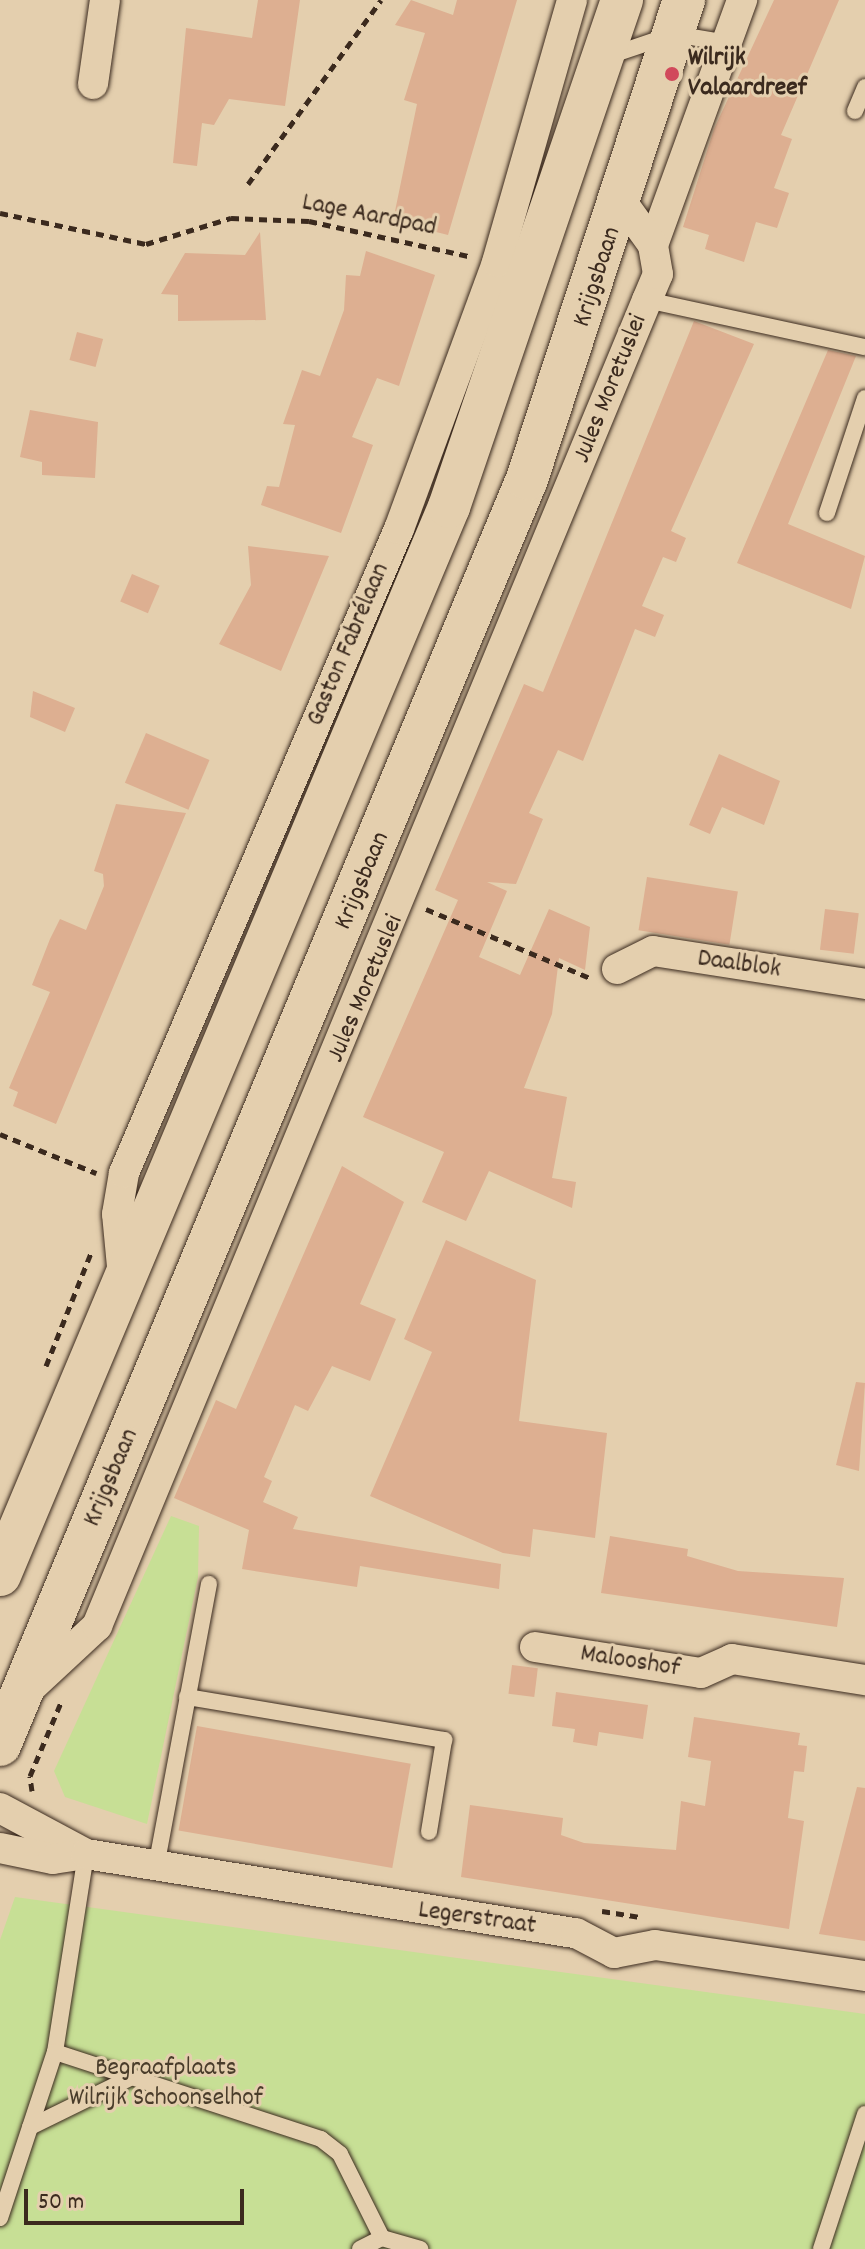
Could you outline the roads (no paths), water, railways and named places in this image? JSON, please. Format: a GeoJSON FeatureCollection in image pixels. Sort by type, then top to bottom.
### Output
{"type":"FeatureCollection","features":[{"type":"Feature","properties":{"kind":"main road"},"geometry":{"type":"LineString","coordinates":[[0,1575],[449,507],[622,0]]}},
{"type":"Feature","properties":{"kind":"main road","name":"Krijgsbaan"},"geometry":{"type":"LineString","coordinates":[[0,1745],[521,494],[622,202],[679,17]]}},
{"type":"Feature","properties":{"kind":"street"},"geometry":{"type":"LineString","coordinates":[[93,84],[105,0]]}},
{"type":"Feature","properties":{"kind":"street","name":"Gaston Fabrélaan"},"geometry":{"type":"LineString","coordinates":[[124,1281],[117,1214],[124,1173],[399,529],[497,262],[572,0]]}},
{"type":"Feature","properties":{"kind":"street","name":"Jules Moretuslei"},"geometry":{"type":"LineString","coordinates":[[17,1700],[97,1626],[403,900],[658,274],[653,245],[742,0]]}},
{"type":"Feature","properties":{"kind":"street"},"geometry":{"type":"LineString","coordinates":[[622,202],[653,245]]}},
{"type":"Feature","properties":{"kind":"street","name":"Daalblok"},"geometry":{"type":"LineString","coordinates":[[617,969],[653,951],[865,984]]}},
{"type":"Feature","properties":{"kind":"street","name":"Malooshof"},"geometry":{"type":"LineString","coordinates":[[535,1647],[701,1673],[732,1659],[865,1680]]}},
{"type":"Feature","properties":{"kind":"street","name":"Legerstraat"},"geometry":{"type":"LineString","coordinates":[[0,1808],[86,1854],[576,1933],[614,1953],[655,1945],[865,1976]]}},
{"type":"Feature","properties":{"kind":"street","name":"Legerstraat"},"geometry":{"type":"LineString","coordinates":[[0,1848],[53,1859],[86,1854]]}},
{"type":"Feature","properties":{"kind":"lane"},"geometry":{"type":"LineString","coordinates":[[604,58],[679,17],[727,43]]}},
{"type":"Feature","properties":{"kind":"lane"},"geometry":{"type":"LineString","coordinates":[[855,111],[865,87]]}},
{"type":"Feature","properties":{"kind":"lane"},"geometry":{"type":"LineString","coordinates":[[647,300],[865,347]]}},
{"type":"Feature","properties":{"kind":"lane"},"geometry":{"type":"LineString","coordinates":[[827,513],[865,398]]}},
{"type":"Feature","properties":{"kind":"lane"},"geometry":{"type":"LineString","coordinates":[[156,1867],[209,1584]]}},
{"type":"Feature","properties":{"kind":"lane"},"geometry":{"type":"LineString","coordinates":[[187,1697],[444,1740],[429,1832]]}},
{"type":"Feature","properties":{"kind":"lane"},"geometry":{"type":"LineString","coordinates":[[0,2218],[55,2052],[86,1854]]}},
{"type":"Feature","properties":{"kind":"lane"},"geometry":{"type":"LineString","coordinates":[[55,2052],[321,2139],[340,2154],[382,2238]]}},
{"type":"Feature","properties":{"kind":"lane"},"geometry":{"type":"LineString","coordinates":[[30,2127],[132,2077]]}},
{"type":"Feature","properties":{"kind":"lane"},"geometry":{"type":"LineString","coordinates":[[821,2249],[865,2114]]}},
{"type":"Feature","properties":{"kind":"lane"},"geometry":{"type":"LineString","coordinates":[[360,2249],[382,2238],[420,2249]]}},
{"type":"Feature","properties":{"kind":"place","name":"Wilrijk Valaardreef"},"geometry":{"type":"Point","coordinates":[672,74]}},
{"type":"Feature","properties":{"kind":"park label","name":"Begraafplaats Wilrijk Schoonselhof"},"geometry":{"type":"Point","coordinates":[166,2084]}}]}
